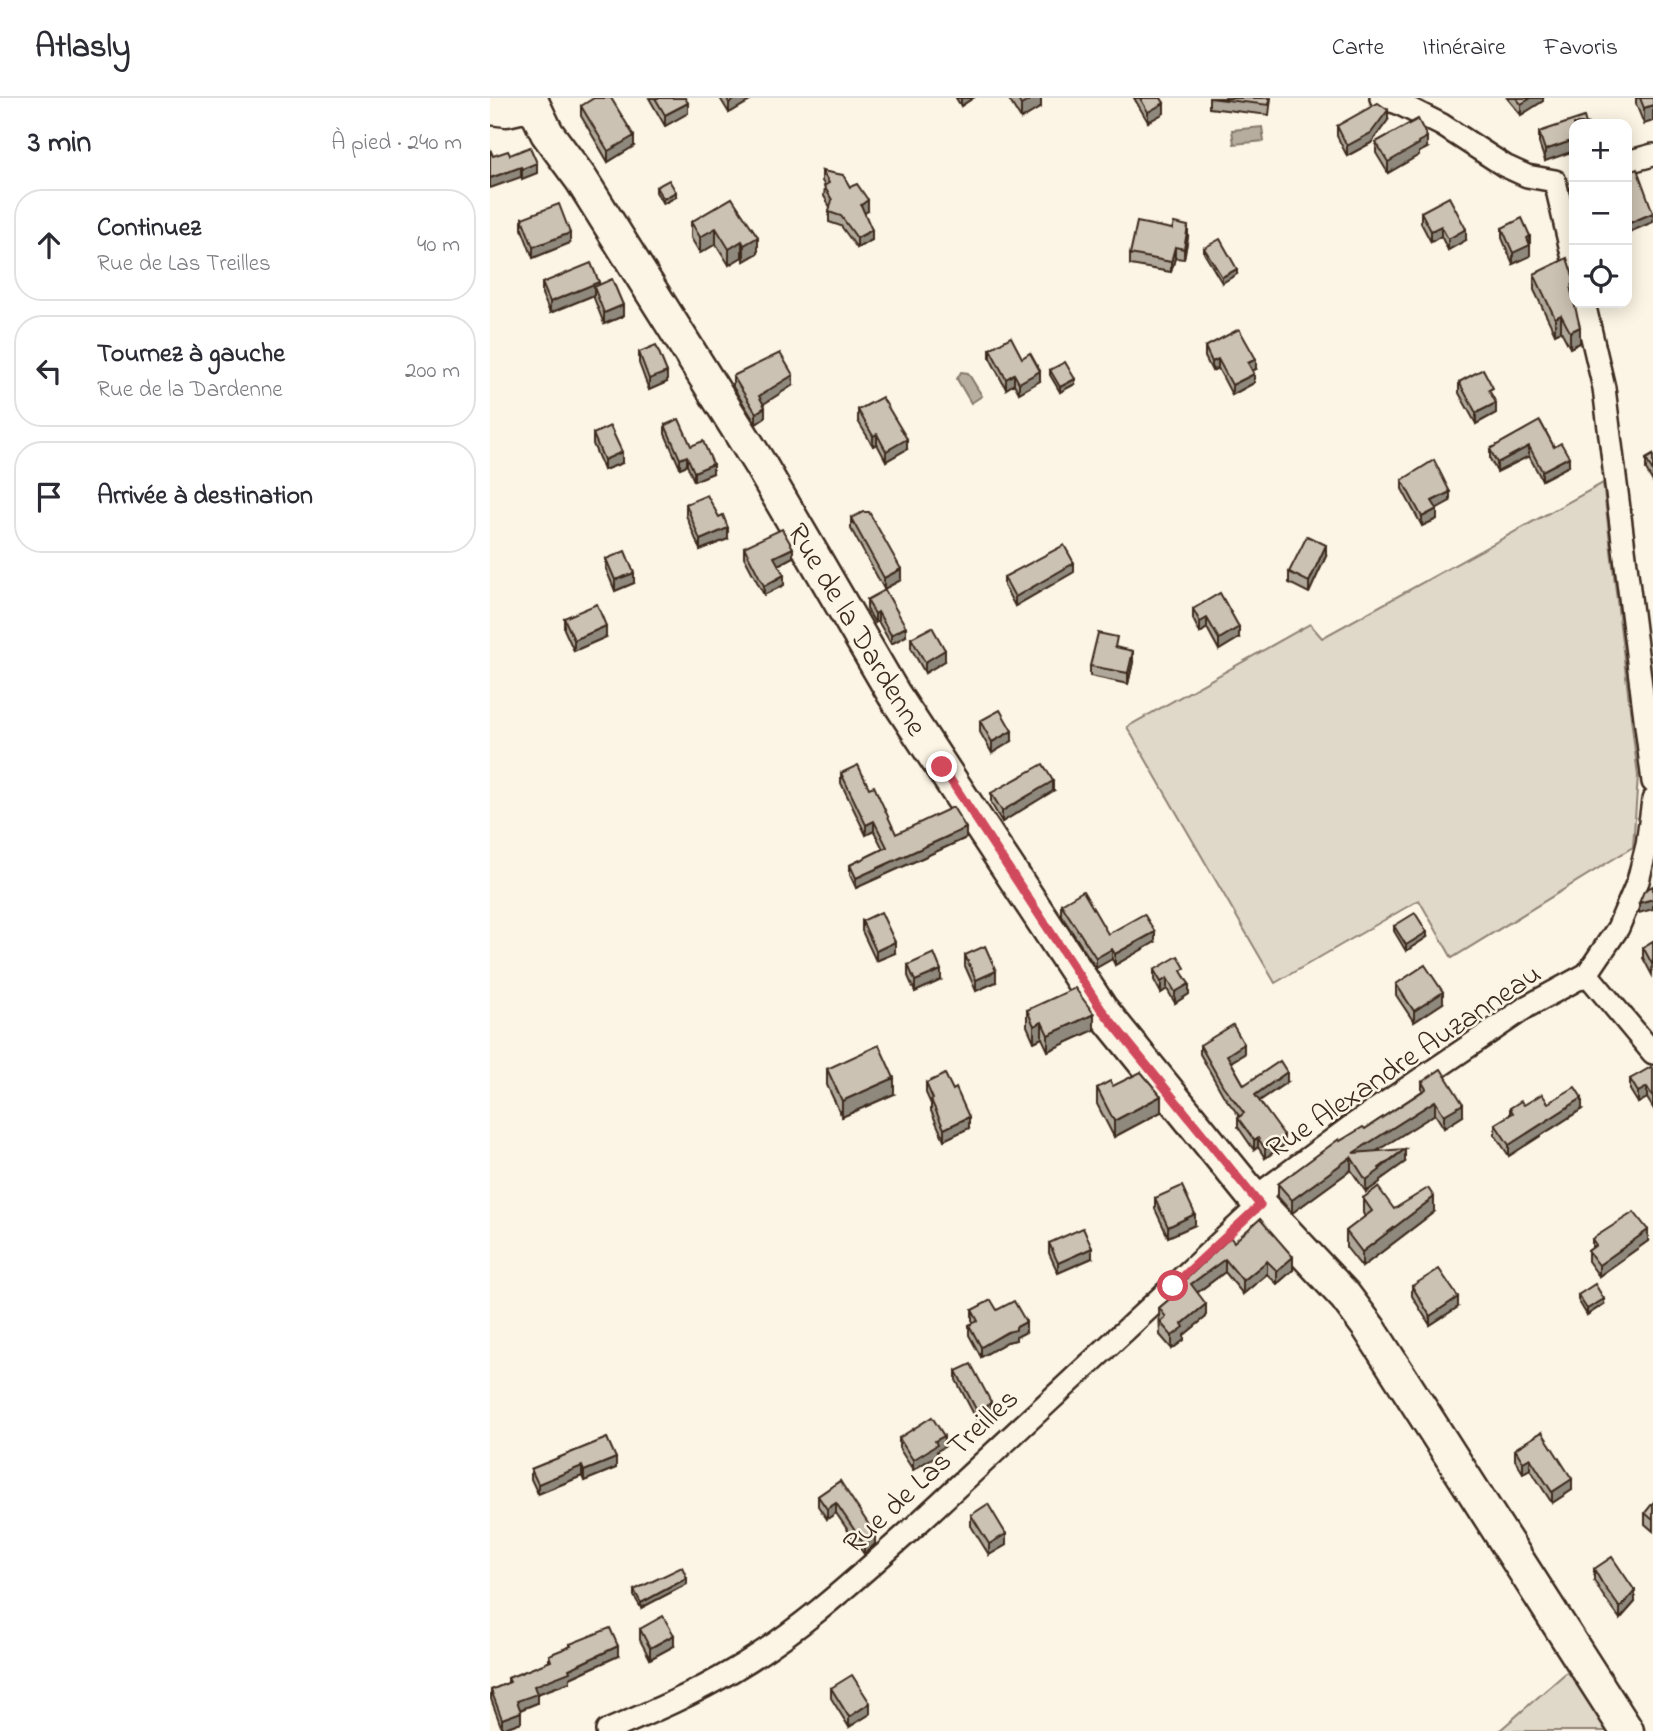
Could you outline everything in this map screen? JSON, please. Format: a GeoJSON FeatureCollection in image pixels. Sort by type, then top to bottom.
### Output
{"type":"FeatureCollection","features":[{"type":"Feature","properties":{"kind":"street"},"geometry":{"type":"LineString","coordinates":[[1381,98],[1398,103],[1442,125],[1505,166],[1527,176],[1564,178],[1572,245]]}},
{"type":"Feature","properties":{"kind":"street","name":"Rue de la Dardenne"},"geometry":{"type":"LineString","coordinates":[[490,108],[507,110],[537,100],[547,133],[581,179],[761,466],[898,701],[1101,1009],[1257,1201],[1345,1296],[1369,1328],[1627,1731]]}},
{"type":"Feature","properties":{"kind":"street"},"geometry":{"type":"LineString","coordinates":[[1632,161],[1653,155]]}},
{"type":"Feature","properties":{"kind":"street"},"geometry":{"type":"LineString","coordinates":[[1585,308],[1604,388],[1653,782]]}},
{"type":"Feature","properties":{"kind":"street"},"geometry":{"type":"LineString","coordinates":[[1653,800],[1647,845],[1638,881],[1618,928],[1587,974],[1653,1053]]}},
{"type":"Feature","properties":{"kind":"street","name":"Rue Alexandre Auzanneau"},"geometry":{"type":"LineString","coordinates":[[1257,1201],[1350,1127],[1528,1006],[1587,974]]}},
{"type":"Feature","properties":{"kind":"street","name":"Rue de Las Treilles"},"geometry":{"type":"LineString","coordinates":[[607,1731],[655,1711],[733,1671],[793,1630],[859,1577],[1257,1201]]}},
{"type":"Feature","properties":{"kind":"shaded area"},"geometry":{"type":"Polygon","coordinates":[[[1262,127],[1264,141],[1234,144],[1232,130],[1262,127]]]}},
{"type":"Feature","properties":{"kind":"shaded area"},"geometry":{"type":"Polygon","coordinates":[[[961,372],[968,373],[982,396],[971,403],[957,379],[961,372]]]}},
{"type":"Feature","properties":{"kind":"shaded area"},"geometry":{"type":"Polygon","coordinates":[[[1603,483],[1638,776],[1633,847],[1452,958],[1419,900],[1275,983],[1127,727],[1310,624],[1322,638],[1603,483]]]}},
{"type":"Feature","properties":{"kind":"shaded area"},"geometry":{"type":"Polygon","coordinates":[[[1568,1671],[1610,1731],[1499,1731],[1568,1671]]]}},
{"type":"Feature","properties":{"kind":"building"},"geometry":{"type":"Polygon","coordinates":[[[594,98],[611,98],[634,136],[608,151],[581,106],[594,98]]]}},
{"type":"Feature","properties":{"kind":"building"},"geometry":{"type":"Polygon","coordinates":[[[655,98],[685,98],[688,103],[665,115],[655,98]]]}},
{"type":"Feature","properties":{"kind":"building"},"geometry":{"type":"Polygon","coordinates":[[[1017,98],[1033,98],[1021,105],[1017,98]]]}},
{"type":"Feature","properties":{"kind":"building"},"geometry":{"type":"Polygon","coordinates":[[[1140,98],[1161,98],[1164,103],[1148,112],[1140,98]]]}},
{"type":"Feature","properties":{"kind":"building"},"geometry":{"type":"Polygon","coordinates":[[[1209,98],[1270,98],[1269,105],[1209,98]]]}},
{"type":"Feature","properties":{"kind":"building"},"geometry":{"type":"Polygon","coordinates":[[[1516,98],[1531,98],[1521,104],[1516,98]]]}},
{"type":"Feature","properties":{"kind":"building"},"geometry":{"type":"Polygon","coordinates":[[[1640,98],[1653,98],[1653,105],[1644,108],[1640,98]]]}},
{"type":"Feature","properties":{"kind":"building"},"geometry":{"type":"Polygon","coordinates":[[[1378,103],[1388,110],[1371,133],[1347,146],[1337,126],[1378,103]]]}},
{"type":"Feature","properties":{"kind":"building"},"geometry":{"type":"Polygon","coordinates":[[[1418,119],[1427,137],[1388,162],[1376,142],[1418,119]]]}},
{"type":"Feature","properties":{"kind":"building"},"geometry":{"type":"Polygon","coordinates":[[[1569,122],[1569,142],[1545,150],[1539,132],[1569,122]]]}},
{"type":"Feature","properties":{"kind":"building"},"geometry":{"type":"Polygon","coordinates":[[[530,147],[537,163],[490,178],[490,149],[493,156],[508,151],[510,155],[530,147]]]}},
{"type":"Feature","properties":{"kind":"building"},"geometry":{"type":"Polygon","coordinates":[[[1637,169],[1653,213],[1632,222],[1632,182],[1632,171],[1637,169]]]}},
{"type":"Feature","properties":{"kind":"building"},"geometry":{"type":"Polygon","coordinates":[[[822,171],[843,175],[850,187],[857,184],[868,200],[861,205],[872,230],[857,238],[841,216],[829,212],[832,200],[824,186],[829,183],[822,171]]]}},
{"type":"Feature","properties":{"kind":"building"},"geometry":{"type":"Polygon","coordinates":[[[669,180],[676,192],[663,199],[656,187],[669,180]]]}},
{"type":"Feature","properties":{"kind":"building"},"geometry":{"type":"Polygon","coordinates":[[[1449,197],[1466,229],[1448,239],[1441,226],[1431,231],[1421,212],[1449,197]]]}},
{"type":"Feature","properties":{"kind":"building"},"geometry":{"type":"Polygon","coordinates":[[[732,198],[758,237],[744,245],[742,241],[729,249],[716,228],[700,237],[691,222],[732,198]]]}},
{"type":"Feature","properties":{"kind":"building"},"geometry":{"type":"Polygon","coordinates":[[[559,204],[570,233],[533,247],[522,218],[559,204]]]}},
{"type":"Feature","properties":{"kind":"building"},"geometry":{"type":"Polygon","coordinates":[[[1522,218],[1530,236],[1527,238],[1530,245],[1513,253],[1502,228],[1522,218]]]}},
{"type":"Feature","properties":{"kind":"building"},"geometry":{"type":"Polygon","coordinates":[[[1137,222],[1172,229],[1174,223],[1188,226],[1184,249],[1175,247],[1171,262],[1130,254],[1137,222]]]}},
{"type":"Feature","properties":{"kind":"building"},"geometry":{"type":"Polygon","coordinates":[[[1220,239],[1237,269],[1222,277],[1204,248],[1220,239]]]}},
{"type":"Feature","properties":{"kind":"building"},"geometry":{"type":"Polygon","coordinates":[[[1567,258],[1569,308],[1575,308],[1580,327],[1570,332],[1561,315],[1555,318],[1534,274],[1567,258]]]}},
{"type":"Feature","properties":{"kind":"building"},"geometry":{"type":"Polygon","coordinates":[[[591,263],[599,282],[550,302],[542,283],[591,263]]]}},
{"type":"Feature","properties":{"kind":"building"},"geometry":{"type":"Polygon","coordinates":[[[612,279],[623,305],[604,313],[594,287],[612,279]]]}},
{"type":"Feature","properties":{"kind":"building"},"geometry":{"type":"Polygon","coordinates":[[[1239,329],[1256,359],[1248,363],[1254,374],[1232,385],[1218,359],[1212,362],[1205,347],[1239,329]]]}},
{"type":"Feature","properties":{"kind":"building"},"geometry":{"type":"Polygon","coordinates":[[[1011,337],[1022,358],[1030,353],[1040,371],[1019,383],[1014,374],[1006,379],[990,349],[1011,337]]]}},
{"type":"Feature","properties":{"kind":"building"},"geometry":{"type":"Polygon","coordinates":[[[656,345],[667,372],[649,379],[639,352],[656,345]]]}},
{"type":"Feature","properties":{"kind":"building"},"geometry":{"type":"Polygon","coordinates":[[[780,353],[793,375],[759,396],[765,407],[756,413],[733,376],[780,353]]]}},
{"type":"Feature","properties":{"kind":"building"},"geometry":{"type":"Polygon","coordinates":[[[1065,362],[1075,379],[1060,387],[1050,370],[1065,362]]]}},
{"type":"Feature","properties":{"kind":"building"},"geometry":{"type":"Polygon","coordinates":[[[1483,369],[1493,388],[1489,390],[1496,403],[1476,413],[1459,382],[1483,369]]]}},
{"type":"Feature","properties":{"kind":"building"},"geometry":{"type":"Polygon","coordinates":[[[882,397],[907,439],[886,451],[877,434],[873,436],[858,410],[882,397]]]}},
{"type":"Feature","properties":{"kind":"building"},"geometry":{"type":"Polygon","coordinates":[[[679,419],[691,446],[703,441],[713,464],[694,472],[687,456],[680,459],[665,425],[679,419]]]}},
{"type":"Feature","properties":{"kind":"building"},"geometry":{"type":"Polygon","coordinates":[[[1540,421],[1554,447],[1561,443],[1569,457],[1542,471],[1529,446],[1497,463],[1490,449],[1540,421]]]}},
{"type":"Feature","properties":{"kind":"building"},"geometry":{"type":"Polygon","coordinates":[[[610,426],[622,452],[604,460],[593,434],[610,426]]]}},
{"type":"Feature","properties":{"kind":"building"},"geometry":{"type":"Polygon","coordinates":[[[1653,455],[1653,472],[1646,459],[1653,455]]]}},
{"type":"Feature","properties":{"kind":"building"},"geometry":{"type":"Polygon","coordinates":[[[1434,460],[1450,492],[1432,501],[1437,509],[1422,517],[1402,480],[1434,460]]]}},
{"type":"Feature","properties":{"kind":"building"},"geometry":{"type":"Polygon","coordinates":[[[707,495],[719,517],[723,515],[728,528],[700,540],[686,504],[707,495]]]}},
{"type":"Feature","properties":{"kind":"building"},"geometry":{"type":"Polygon","coordinates":[[[869,512],[901,569],[884,578],[851,518],[869,512]]]}},
{"type":"Feature","properties":{"kind":"building"},"geometry":{"type":"Polygon","coordinates":[[[782,529],[793,548],[774,557],[784,575],[764,586],[744,547],[782,529]]]}},
{"type":"Feature","properties":{"kind":"building"},"geometry":{"type":"Polygon","coordinates":[[[1307,536],[1326,545],[1309,582],[1289,572],[1307,536]]]}},
{"type":"Feature","properties":{"kind":"building"},"geometry":{"type":"Polygon","coordinates":[[[1064,545],[1074,563],[1015,597],[1004,577],[1064,545]]]}},
{"type":"Feature","properties":{"kind":"building"},"geometry":{"type":"Polygon","coordinates":[[[625,551],[634,573],[615,580],[606,559],[625,551]]]}},
{"type":"Feature","properties":{"kind":"building"},"geometry":{"type":"Polygon","coordinates":[[[885,590],[906,627],[891,635],[878,612],[875,614],[867,600],[885,590]]]}},
{"type":"Feature","properties":{"kind":"building"},"geometry":{"type":"Polygon","coordinates":[[[1220,593],[1239,627],[1219,639],[1207,618],[1200,622],[1193,609],[1220,593]]]}},
{"type":"Feature","properties":{"kind":"building"},"geometry":{"type":"Polygon","coordinates":[[[597,604],[606,626],[574,640],[564,618],[597,604]]]}},
{"type":"Feature","properties":{"kind":"building"},"geometry":{"type":"Polygon","coordinates":[[[932,627],[945,650],[925,662],[911,638],[932,627]]]}},
{"type":"Feature","properties":{"kind":"building"},"geometry":{"type":"Polygon","coordinates":[[[1098,633],[1117,637],[1115,647],[1133,651],[1128,673],[1090,666],[1098,633]]]}},
{"type":"Feature","properties":{"kind":"building"},"geometry":{"type":"Polygon","coordinates":[[[1000,710],[1012,731],[992,742],[980,721],[1000,710]]]}},
{"type":"Feature","properties":{"kind":"building"},"geometry":{"type":"Polygon","coordinates":[[[1043,764],[1053,781],[1002,811],[991,793],[1043,764]]]}},
{"type":"Feature","properties":{"kind":"building"},"geometry":{"type":"Polygon","coordinates":[[[858,765],[869,788],[874,786],[896,834],[953,807],[966,828],[856,878],[850,865],[887,847],[874,821],[866,825],[841,773],[858,765]]]}},
{"type":"Feature","properties":{"kind":"building"},"geometry":{"type":"Polygon","coordinates":[[[1653,886],[1653,899],[1639,903],[1644,891],[1653,886]]]}},
{"type":"Feature","properties":{"kind":"building"},"geometry":{"type":"Polygon","coordinates":[[[1083,891],[1108,934],[1144,914],[1155,932],[1115,954],[1112,949],[1096,958],[1061,904],[1083,891]]]}},
{"type":"Feature","properties":{"kind":"building"},"geometry":{"type":"Polygon","coordinates":[[[881,912],[895,942],[876,951],[862,921],[881,912]]]}},
{"type":"Feature","properties":{"kind":"building"},"geometry":{"type":"Polygon","coordinates":[[[1415,913],[1427,932],[1406,945],[1394,926],[1415,913]]]}},
{"type":"Feature","properties":{"kind":"building"},"geometry":{"type":"Polygon","coordinates":[[[1653,941],[1653,964],[1652,964],[1643,947],[1653,941]]]}},
{"type":"Feature","properties":{"kind":"building"},"geometry":{"type":"Polygon","coordinates":[[[985,946],[996,971],[976,980],[965,955],[985,946]]]}},
{"type":"Feature","properties":{"kind":"building"},"geometry":{"type":"Polygon","coordinates":[[[934,953],[941,970],[915,981],[908,965],[934,953]]]}},
{"type":"Feature","properties":{"kind":"building"},"geometry":{"type":"Polygon","coordinates":[[[1178,956],[1185,968],[1181,971],[1189,984],[1175,992],[1167,978],[1161,982],[1154,970],[1178,956]]]}},
{"type":"Feature","properties":{"kind":"building"},"geometry":{"type":"Polygon","coordinates":[[[1425,965],[1443,992],[1414,1011],[1396,984],[1425,965]]]}},
{"type":"Feature","properties":{"kind":"building"},"geometry":{"type":"Polygon","coordinates":[[[1075,988],[1094,1014],[1048,1035],[1042,1022],[1034,1026],[1027,1010],[1075,988]]]}},
{"type":"Feature","properties":{"kind":"building"},"geometry":{"type":"Polygon","coordinates":[[[1233,1025],[1244,1044],[1227,1055],[1244,1085],[1280,1061],[1287,1072],[1255,1095],[1284,1135],[1265,1149],[1258,1138],[1254,1140],[1238,1118],[1244,1113],[1223,1086],[1200,1045],[1233,1025]]]}},
{"type":"Feature","properties":{"kind":"building"},"geometry":{"type":"Polygon","coordinates":[[[879,1045],[894,1078],[842,1101],[827,1069],[879,1045]]]}},
{"type":"Feature","properties":{"kind":"building"},"geometry":{"type":"Polygon","coordinates":[[[1651,1067],[1653,1097],[1647,1087],[1638,1092],[1630,1079],[1651,1067]]]}},
{"type":"Feature","properties":{"kind":"building"},"geometry":{"type":"Polygon","coordinates":[[[1441,1069],[1463,1104],[1444,1115],[1435,1101],[1353,1153],[1405,1149],[1366,1180],[1351,1157],[1292,1200],[1278,1184],[1339,1139],[1340,1141],[1363,1127],[1365,1129],[1426,1089],[1422,1082],[1441,1069]]]}},
{"type":"Feature","properties":{"kind":"building"},"geometry":{"type":"Polygon","coordinates":[[[1141,1072],[1161,1096],[1114,1121],[1097,1088],[1110,1081],[1113,1086],[1141,1072]]]}},
{"type":"Feature","properties":{"kind":"building"},"geometry":{"type":"Polygon","coordinates":[[[945,1074],[953,1090],[956,1088],[969,1117],[944,1129],[926,1083],[945,1074]]]}},
{"type":"Feature","properties":{"kind":"building"},"geometry":{"type":"Polygon","coordinates":[[[1575,1087],[1582,1098],[1509,1145],[1495,1124],[1513,1113],[1510,1108],[1521,1101],[1524,1105],[1542,1094],[1548,1103],[1575,1087]]]}},
{"type":"Feature","properties":{"kind":"building"},"geometry":{"type":"Polygon","coordinates":[[[1182,1186],[1195,1214],[1168,1227],[1155,1198],[1182,1186]]]}},
{"type":"Feature","properties":{"kind":"building"},"geometry":{"type":"Polygon","coordinates":[[[1378,1187],[1394,1209],[1428,1188],[1434,1197],[1362,1252],[1346,1231],[1372,1211],[1363,1198],[1378,1187]]]}},
{"type":"Feature","properties":{"kind":"building"},"geometry":{"type":"Polygon","coordinates":[[[1634,1212],[1648,1230],[1599,1265],[1588,1251],[1596,1245],[1592,1239],[1634,1212]]]}},
{"type":"Feature","properties":{"kind":"building"},"geometry":{"type":"Polygon","coordinates":[[[1260,1219],[1293,1257],[1277,1271],[1267,1261],[1243,1281],[1225,1259],[1191,1284],[1206,1304],[1172,1336],[1160,1322],[1166,1317],[1159,1308],[1185,1286],[1183,1282],[1230,1237],[1234,1242],[1260,1219]]]}},
{"type":"Feature","properties":{"kind":"building"},"geometry":{"type":"Polygon","coordinates":[[[1083,1228],[1092,1248],[1058,1263],[1049,1243],[1083,1228]]]}},
{"type":"Feature","properties":{"kind":"building"},"geometry":{"type":"Polygon","coordinates":[[[1439,1269],[1458,1297],[1430,1316],[1412,1286],[1439,1269]]]}},
{"type":"Feature","properties":{"kind":"building"},"geometry":{"type":"Polygon","coordinates":[[[1595,1284],[1604,1299],[1587,1309],[1578,1295],[1595,1284]]]}},
{"type":"Feature","properties":{"kind":"building"},"geometry":{"type":"Polygon","coordinates":[[[991,1300],[997,1310],[1014,1301],[1026,1322],[1016,1327],[1016,1330],[1007,1332],[981,1347],[969,1325],[978,1321],[972,1310],[991,1300]]]}},
{"type":"Feature","properties":{"kind":"building"},"geometry":{"type":"Polygon","coordinates":[[[971,1364],[991,1402],[979,1415],[956,1371],[971,1364]]]}},
{"type":"Feature","properties":{"kind":"building"},"geometry":{"type":"Polygon","coordinates":[[[932,1417],[944,1436],[935,1441],[937,1445],[913,1460],[899,1438],[932,1417]]]}},
{"type":"Feature","properties":{"kind":"building"},"geometry":{"type":"Polygon","coordinates":[[[1542,1432],[1572,1479],[1552,1492],[1530,1458],[1523,1462],[1515,1449],[1542,1432]]]}},
{"type":"Feature","properties":{"kind":"building"},"geometry":{"type":"Polygon","coordinates":[[[607,1438],[616,1458],[584,1471],[582,1466],[538,1484],[531,1469],[607,1438]]]}},
{"type":"Feature","properties":{"kind":"building"},"geometry":{"type":"Polygon","coordinates":[[[840,1481],[875,1534],[864,1544],[836,1503],[827,1509],[818,1496],[840,1481]]]}},
{"type":"Feature","properties":{"kind":"building"},"geometry":{"type":"Polygon","coordinates":[[[1653,1503],[1653,1520],[1645,1513],[1653,1503]]]}},
{"type":"Feature","properties":{"kind":"building"},"geometry":{"type":"Polygon","coordinates":[[[988,1504],[1006,1534],[989,1544],[971,1515],[988,1504]]]}},
{"type":"Feature","properties":{"kind":"building"},"geometry":{"type":"Polygon","coordinates":[[[1612,1557],[1635,1591],[1620,1608],[1594,1569],[1612,1557]]]}},
{"type":"Feature","properties":{"kind":"building"},"geometry":{"type":"Polygon","coordinates":[[[682,1567],[687,1578],[641,1603],[634,1590],[682,1567]]]}},
{"type":"Feature","properties":{"kind":"building"},"geometry":{"type":"Polygon","coordinates":[[[663,1616],[674,1635],[650,1648],[640,1629],[663,1616]]]}},
{"type":"Feature","properties":{"kind":"building"},"geometry":{"type":"Polygon","coordinates":[[[610,1628],[618,1646],[569,1669],[570,1672],[534,1686],[537,1694],[517,1701],[521,1712],[502,1719],[491,1690],[510,1682],[508,1678],[551,1661],[549,1655],[571,1646],[570,1644],[610,1628]]]}},
{"type":"Feature","properties":{"kind":"building"},"geometry":{"type":"Polygon","coordinates":[[[852,1675],[870,1703],[849,1717],[831,1688],[852,1675]]]}},
{"type":"Feature","properties":{"kind":"route"},"geometry":{"type":"LineString","coordinates":[[942,767],[1101,1009],[1260,1205],[1173,1286]]}}]}
